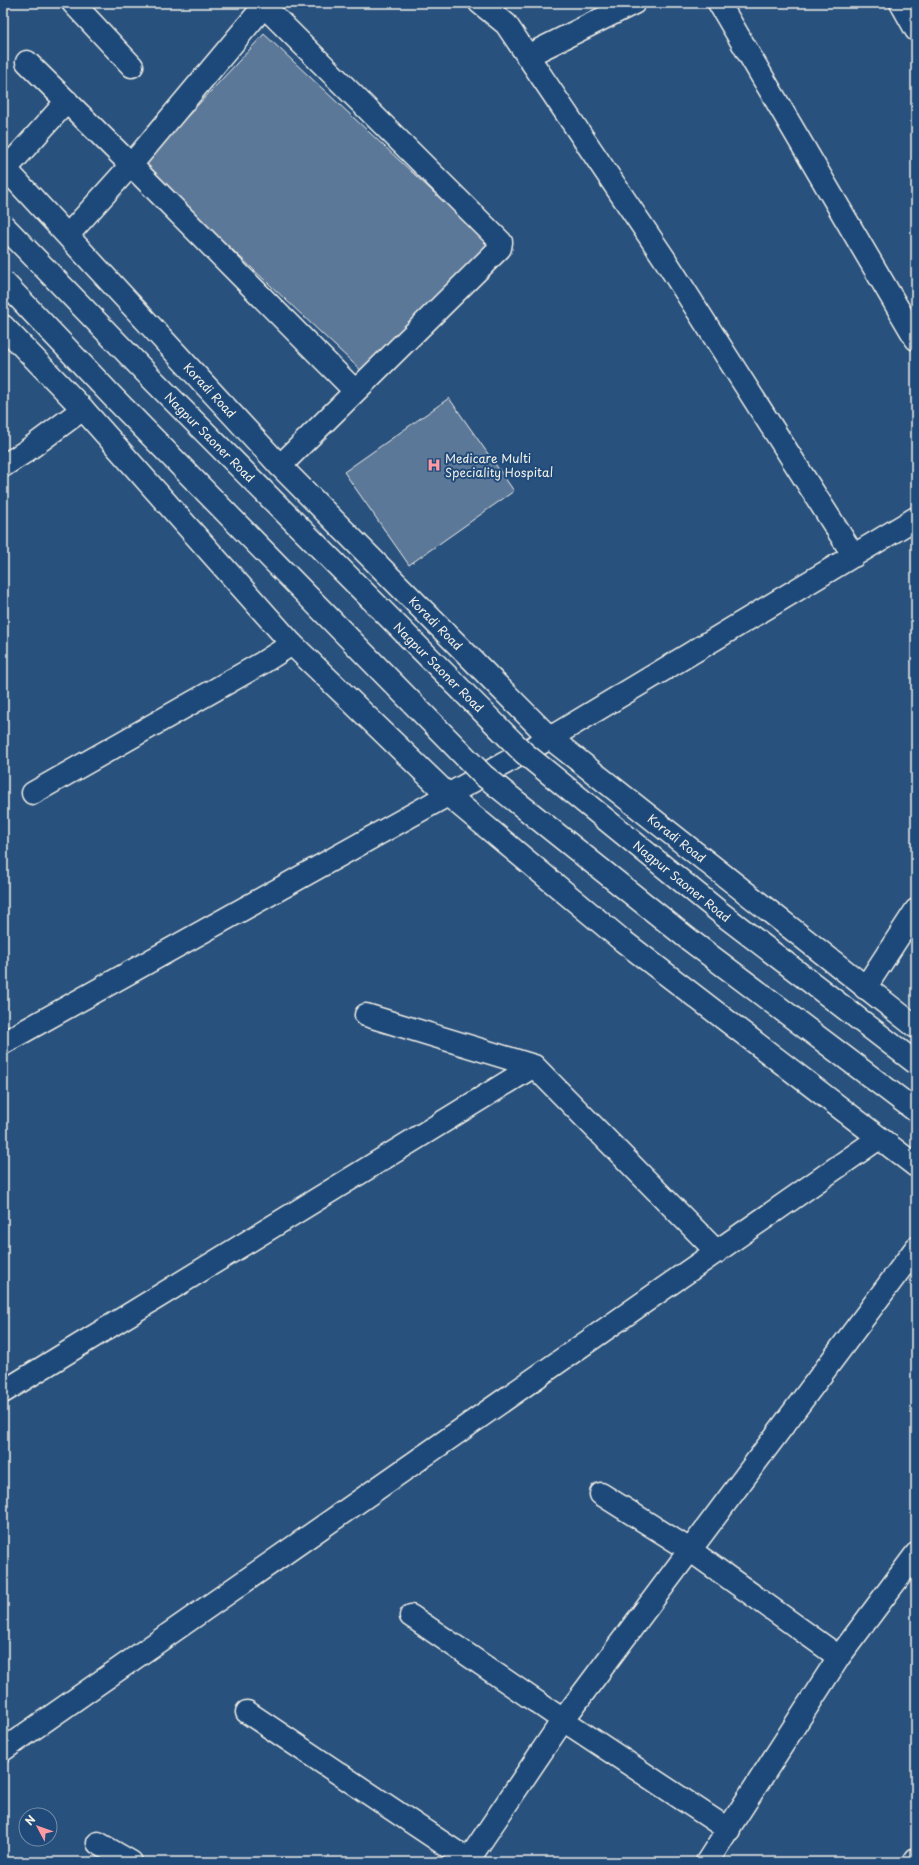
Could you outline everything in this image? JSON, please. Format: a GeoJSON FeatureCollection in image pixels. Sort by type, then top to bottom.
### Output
{"type":"FeatureCollection","features":[{"type":"Feature","properties":{"kind":"main road"},"geometry":{"type":"LineString","coordinates":[[73,3],[132,66]]}},
{"type":"Feature","properties":{"kind":"main road"},"geometry":{"type":"LineString","coordinates":[[480,3],[506,24],[664,258],[854,556]]}},
{"type":"Feature","properties":{"kind":"main road"},"geometry":{"type":"LineString","coordinates":[[527,56],[634,3]]}},
{"type":"Feature","properties":{"kind":"main road"},"geometry":{"type":"LineString","coordinates":[[719,3],[916,339]]}},
{"type":"Feature","properties":{"kind":"main road"},"geometry":{"type":"LineString","coordinates":[[901,3],[916,30]]}},
{"type":"Feature","properties":{"kind":"main road"},"geometry":{"type":"LineString","coordinates":[[68,235],[131,165],[258,12],[265,9],[268,10],[495,237],[501,244],[500,248],[280,466]]}},
{"type":"Feature","properties":{"kind":"main road"},"geometry":{"type":"LineString","coordinates":[[27,62],[355,391]]}},
{"type":"Feature","properties":{"kind":"main road"},"geometry":{"type":"LineString","coordinates":[[4,168],[67,101]]}},
{"type":"Feature","properties":{"kind":"main road","name":"Koradi Road"},"geometry":{"type":"LineString","coordinates":[[4,168],[68,235],[280,466],[550,738],[916,1027]]}},
{"type":"Feature","properties":{"kind":"main road","name":"Nagpur Saoner Road"},"geometry":{"type":"LineString","coordinates":[[3,225],[160,388],[524,753],[722,914],[916,1063]]}},
{"type":"Feature","properties":{"kind":"main road"},"geometry":{"type":"LineString","coordinates":[[3,281],[114,398],[483,775],[687,938],[916,1112]]}},
{"type":"Feature","properties":{"kind":"main road"},"geometry":{"type":"LineString","coordinates":[[3,326],[83,409],[292,644],[448,795],[623,941],[916,1166]]}},
{"type":"Feature","properties":{"kind":"main road"},"geometry":{"type":"LineString","coordinates":[[3,466],[25,452],[83,409]]}},
{"type":"Feature","properties":{"kind":"main road"},"geometry":{"type":"LineString","coordinates":[[3,1043],[550,738],[916,518]]}},
{"type":"Feature","properties":{"kind":"main road"},"geometry":{"type":"LineString","coordinates":[[33,793],[262,663],[292,644]]}},
{"type":"Feature","properties":{"kind":"main road"},"geometry":{"type":"LineString","coordinates":[[865,988],[916,910]]}},
{"type":"Feature","properties":{"kind":"main road"},"geometry":{"type":"LineString","coordinates":[[366,1015],[534,1066],[717,1252]]}},
{"type":"Feature","properties":{"kind":"main road"},"geometry":{"type":"LineString","coordinates":[[3,1392],[534,1066]]}},
{"type":"Feature","properties":{"kind":"main road"},"geometry":{"type":"LineString","coordinates":[[3,1750],[879,1138]]}},
{"type":"Feature","properties":{"kind":"main road"},"geometry":{"type":"LineString","coordinates":[[247,1712],[469,1861],[563,1720],[916,1248]]}},
{"type":"Feature","properties":{"kind":"main road"},"geometry":{"type":"LineString","coordinates":[[601,1494],[690,1550],[839,1657]]}},
{"type":"Feature","properties":{"kind":"main road"},"geometry":{"type":"LineString","coordinates":[[707,1862],[839,1657],[916,1554]]}},
{"type":"Feature","properties":{"kind":"main road"},"geometry":{"type":"LineString","coordinates":[[411,1616],[563,1720],[729,1830]]}},
{"type":"Feature","properties":{"kind":"main road"},"geometry":{"type":"LineString","coordinates":[[98,1843],[131,1862]]}},
{"type":"Feature","properties":{"kind":"building"},"geometry":{"type":"Polygon","coordinates":[[[264,34],[490,245],[367,376],[142,165],[264,34]]]}},
{"type":"Feature","properties":{"kind":"building"},"geometry":{"type":"Polygon","coordinates":[[[449,398],[514,491],[409,565],[344,472],[449,398]]]}},
{"type":"Feature","properties":{"kind":"place","name":"Medicare Multi Speciality Hospital"},"geometry":{"type":"Point","coordinates":[434,465]}}]}
